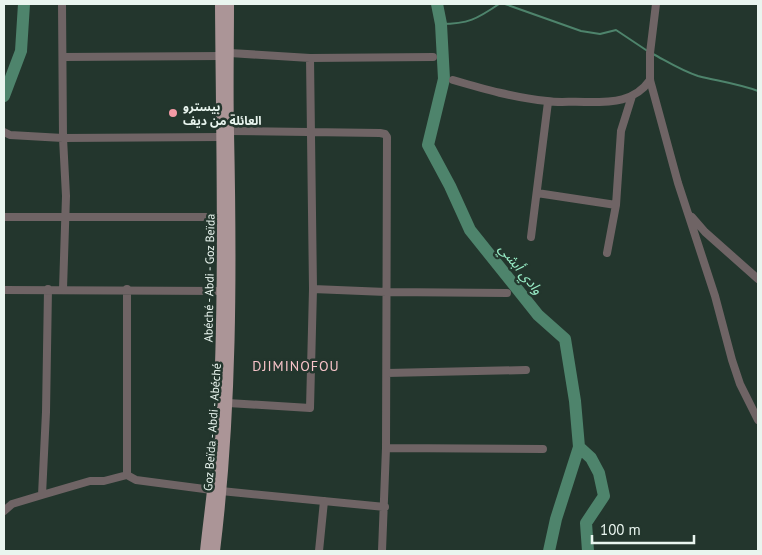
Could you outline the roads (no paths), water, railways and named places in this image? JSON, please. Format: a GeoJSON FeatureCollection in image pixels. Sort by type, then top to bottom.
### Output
{"type":"FeatureCollection","features":[{"type":"Feature","properties":{"kind":"main road","name":"Abéché - Abdi - Goz Beïda"},"geometry":{"type":"LineString","coordinates":[[205,551],[216,491],[217,436],[225,352],[222,291],[226,217],[225,55],[224,25],[220,4]]}},
{"type":"Feature","properties":{"kind":"main road"},"geometry":{"type":"LineString","coordinates":[[224,25],[229,4]]}},
{"type":"Feature","properties":{"kind":"main road","name":"Goz Beïda - Abdi - Abéché"},"geometry":{"type":"LineString","coordinates":[[214,551],[216,491],[228,403],[225,352],[226,217]]}},
{"type":"Feature","properties":{"kind":"street"},"geometry":{"type":"LineString","coordinates":[[62,4],[63,138],[66,183],[63,289]]}},
{"type":"Feature","properties":{"kind":"street"},"geometry":{"type":"LineString","coordinates":[[656,4],[650,53],[650,80],[678,183],[715,296],[732,360],[740,384],[758,420]]}},
{"type":"Feature","properties":{"kind":"street"},"geometry":{"type":"LineString","coordinates":[[63,57],[225,55],[310,58],[433,57]]}},
{"type":"Feature","properties":{"kind":"street"},"geometry":{"type":"LineString","coordinates":[[228,403],[310,408],[313,289],[310,58]]}},
{"type":"Feature","properties":{"kind":"street"},"geometry":{"type":"LineString","coordinates":[[454,80],[490,90],[548,102],[610,102],[632,96],[646,86],[650,80]]}},
{"type":"Feature","properties":{"kind":"street"},"geometry":{"type":"LineString","coordinates":[[607,253],[616,205],[621,131],[632,96]]}},
{"type":"Feature","properties":{"kind":"street"},"geometry":{"type":"LineString","coordinates":[[531,237],[548,102]]}},
{"type":"Feature","properties":{"kind":"street"},"geometry":{"type":"LineString","coordinates":[[4,132],[10,135],[63,138],[225,134],[385,134],[387,137],[387,373],[385,507],[382,551]]}},
{"type":"Feature","properties":{"kind":"street"},"geometry":{"type":"LineString","coordinates":[[537,193],[616,205]]}},
{"type":"Feature","properties":{"kind":"street"},"geometry":{"type":"LineString","coordinates":[[690,215],[705,232],[758,279]]}},
{"type":"Feature","properties":{"kind":"street"},"geometry":{"type":"LineString","coordinates":[[4,217],[226,217]]}},
{"type":"Feature","properties":{"kind":"street"},"geometry":{"type":"LineString","coordinates":[[42,495],[46,412],[48,289]]}},
{"type":"Feature","properties":{"kind":"street"},"geometry":{"type":"LineString","coordinates":[[313,289],[386,292],[507,292]]}},
{"type":"Feature","properties":{"kind":"street"},"geometry":{"type":"LineString","coordinates":[[4,290],[222,291]]}},
{"type":"Feature","properties":{"kind":"street"},"geometry":{"type":"LineString","coordinates":[[127,290],[127,476]]}},
{"type":"Feature","properties":{"kind":"street"},"geometry":{"type":"LineString","coordinates":[[387,373],[526,370]]}},
{"type":"Feature","properties":{"kind":"street"},"geometry":{"type":"LineString","coordinates":[[386,448],[543,449]]}},
{"type":"Feature","properties":{"kind":"street"},"geometry":{"type":"LineString","coordinates":[[4,511],[12,504],[90,481],[104,481],[127,476],[136,480],[216,491],[385,507]]}},
{"type":"Feature","properties":{"kind":"street"},"geometry":{"type":"LineString","coordinates":[[319,551],[324,501]]}},
{"type":"Feature","properties":{"kind":"waterway"},"geometry":{"type":"LineString","coordinates":[[4,96],[21,51],[24,4]]}},
{"type":"Feature","properties":{"kind":"waterway","name":"وادي أبشي"},"geometry":{"type":"LineString","coordinates":[[437,4],[441,24],[444,79],[428,145],[450,186],[470,230],[538,315],[565,339],[575,401],[579,447],[556,519],[549,551]]}},
{"type":"Feature","properties":{"kind":"waterway"},"geometry":{"type":"LineString","coordinates":[[441,24],[472,20],[499,4]]}},
{"type":"Feature","properties":{"kind":"waterway"},"geometry":{"type":"LineString","coordinates":[[505,4],[581,31],[600,34],[616,30],[649,52]]}},
{"type":"Feature","properties":{"kind":"waterway"},"geometry":{"type":"LineString","coordinates":[[653,54],[692,74],[758,91]]}},
{"type":"Feature","properties":{"kind":"waterway"},"geometry":{"type":"LineString","coordinates":[[579,447],[591,458],[599,473],[604,496],[586,523],[588,551]]}},
{"type":"Feature","properties":{"kind":"place","name":"بيسترو العائلة من ديف"},"geometry":{"type":"Point","coordinates":[173,113]}},
{"type":"Feature","properties":{"kind":"district","name":"DJIMINOFOU"},"geometry":{"type":"Point","coordinates":[296,366]}}]}
